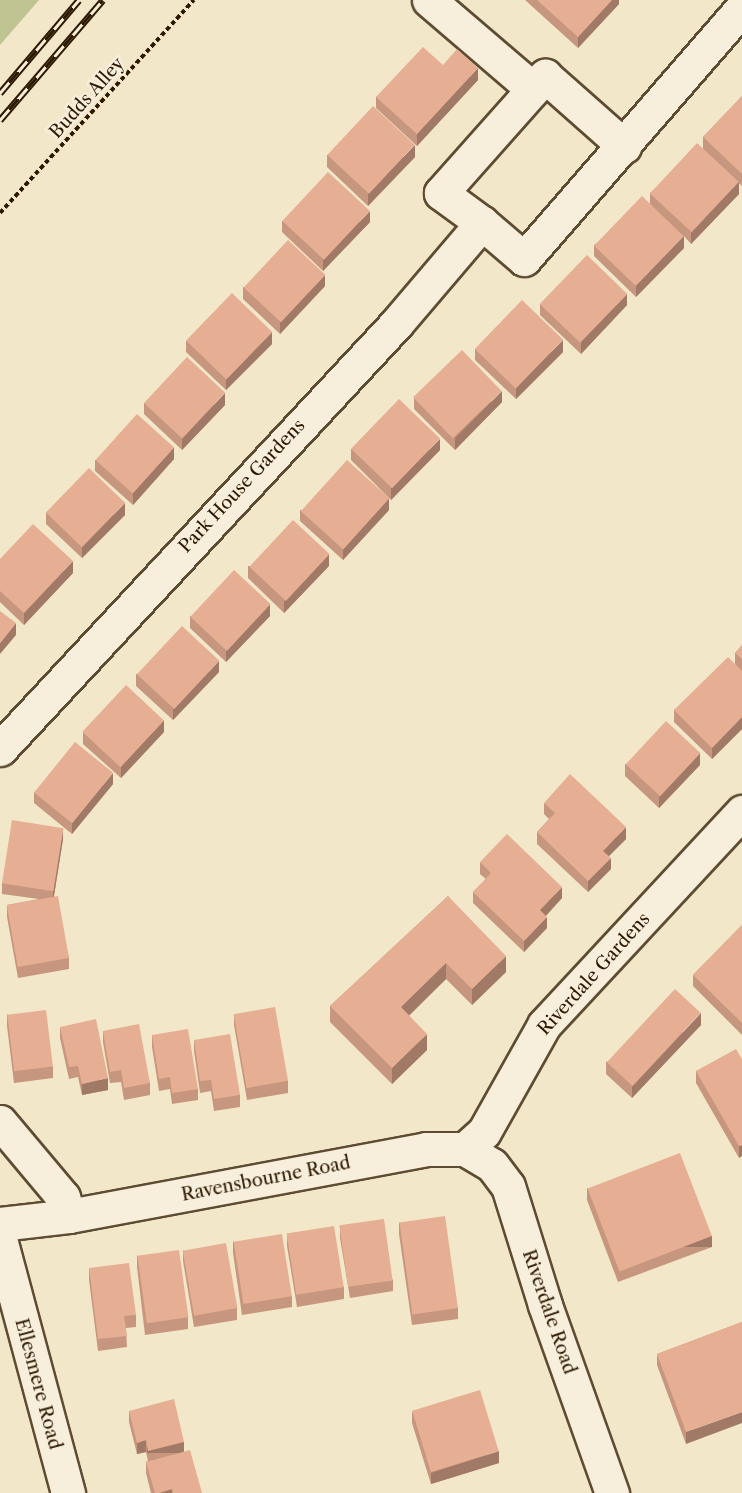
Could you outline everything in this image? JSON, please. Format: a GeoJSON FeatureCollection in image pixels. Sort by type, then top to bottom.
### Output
{"type":"FeatureCollection","features":[{"type":"Feature","properties":{"kind":"street"},"geometry":{"type":"LineString","coordinates":[[429,0],[533,89]]}},
{"type":"Feature","properties":{"kind":"street"},"geometry":{"type":"LineString","coordinates":[[624,146],[545,76],[441,193],[482,223],[524,259],[624,146],[742,8]]}},
{"type":"Feature","properties":{"kind":"street","name":"Park House Gardens"},"geometry":{"type":"LineString","coordinates":[[0,749],[396,324],[482,223]]}},
{"type":"Feature","properties":{"kind":"street","name":"Riverdale Gardens"},"geometry":{"type":"LineString","coordinates":[[465,1149],[484,1132],[544,1025],[742,812]]}},
{"type":"Feature","properties":{"kind":"street"},"geometry":{"type":"LineString","coordinates":[[0,1122],[63,1197],[69,1216]]}},
{"type":"Feature","properties":{"kind":"street","name":"Ravensbourne Road"},"geometry":{"type":"LineString","coordinates":[[0,1224],[69,1216],[426,1149],[465,1149]]}},
{"type":"Feature","properties":{"kind":"street","name":"Riverdale Road"},"geometry":{"type":"LineString","coordinates":[[465,1149],[492,1165],[508,1186],[545,1305],[612,1493]]}},
{"type":"Feature","properties":{"kind":"street","name":"Ellesmere Road"},"geometry":{"type":"LineString","coordinates":[[0,1239],[68,1493]]}},
{"type":"Feature","properties":{"kind":"path","name":"Budds Alley"},"geometry":{"type":"LineString","coordinates":[[0,213],[194,0]]}},
{"type":"Feature","properties":{"kind":"green space"},"geometry":{"type":"Polygon","coordinates":[[[0,0],[39,0],[0,45],[0,0]]]}},
{"type":"Feature","properties":{"kind":"building"},"geometry":{"type":"Polygon","coordinates":[[[537,0],[612,0],[578,37],[537,0]]]}},
{"type":"Feature","properties":{"kind":"building"},"geometry":{"type":"Polygon","coordinates":[[[423,47],[443,65],[457,49],[478,68],[417,134],[376,97],[423,47]]]}},
{"type":"Feature","properties":{"kind":"building"},"geometry":{"type":"Polygon","coordinates":[[[742,96],[742,174],[703,137],[742,96]]]}},
{"type":"Feature","properties":{"kind":"building"},"geometry":{"type":"Polygon","coordinates":[[[373,106],[415,145],[369,194],[327,155],[373,106]]]}},
{"type":"Feature","properties":{"kind":"building"},"geometry":{"type":"Polygon","coordinates":[[[697,143],[739,182],[692,232],[650,193],[697,143]]]}},
{"type":"Feature","properties":{"kind":"building"},"geometry":{"type":"Polygon","coordinates":[[[328,172],[370,211],[324,260],[282,221],[328,172]]]}},
{"type":"Feature","properties":{"kind":"building"},"geometry":{"type":"Polygon","coordinates":[[[642,196],[684,236],[636,286],[594,246],[642,196]]]}},
{"type":"Feature","properties":{"kind":"building"},"geometry":{"type":"Polygon","coordinates":[[[288,240],[325,275],[281,322],[244,288],[288,240]]]}},
{"type":"Feature","properties":{"kind":"building"},"geometry":{"type":"Polygon","coordinates":[[[587,255],[627,294],[580,343],[540,304],[587,255]]]}},
{"type":"Feature","properties":{"kind":"building"},"geometry":{"type":"Polygon","coordinates":[[[232,293],[272,332],[226,379],[186,340],[232,293]]]}},
{"type":"Feature","properties":{"kind":"building"},"geometry":{"type":"Polygon","coordinates":[[[522,300],[563,340],[516,389],[475,349],[522,300]]]}},
{"type":"Feature","properties":{"kind":"building"},"geometry":{"type":"Polygon","coordinates":[[[462,350],[502,391],[453,438],[413,397],[462,350]]]}},
{"type":"Feature","properties":{"kind":"building"},"geometry":{"type":"Polygon","coordinates":[[[187,357],[225,392],[182,439],[144,403],[187,357]]]}},
{"type":"Feature","properties":{"kind":"building"},"geometry":{"type":"Polygon","coordinates":[[[399,399],[440,439],[392,488],[351,449],[399,399]]]}},
{"type":"Feature","properties":{"kind":"building"},"geometry":{"type":"Polygon","coordinates":[[[137,414],[174,447],[133,494],[96,460],[137,414]]]}},
{"type":"Feature","properties":{"kind":"building"},"geometry":{"type":"Polygon","coordinates":[[[347,460],[389,498],[343,549],[301,511],[347,460]]]}},
{"type":"Feature","properties":{"kind":"building"},"geometry":{"type":"Polygon","coordinates":[[[89,468],[125,503],[82,547],[46,513],[89,468]]]}},
{"type":"Feature","properties":{"kind":"building"},"geometry":{"type":"Polygon","coordinates":[[[293,520],[330,554],[286,601],[249,567],[293,520]]]}},
{"type":"Feature","properties":{"kind":"building"},"geometry":{"type":"Polygon","coordinates":[[[33,524],[73,561],[24,613],[0,591],[0,559],[33,524]]]}},
{"type":"Feature","properties":{"kind":"building"},"geometry":{"type":"Polygon","coordinates":[[[234,570],[271,604],[227,651],[190,617],[234,570]]]}},
{"type":"Feature","properties":{"kind":"building"},"geometry":{"type":"Polygon","coordinates":[[[0,611],[16,623],[0,643],[0,611]]]}},
{"type":"Feature","properties":{"kind":"building"},"geometry":{"type":"Polygon","coordinates":[[[182,626],[219,661],[174,709],[137,674],[182,626]]]}},
{"type":"Feature","properties":{"kind":"building"},"geometry":{"type":"Polygon","coordinates":[[[742,645],[742,659],[735,653],[742,645]]]}},
{"type":"Feature","properties":{"kind":"building"},"geometry":{"type":"Polygon","coordinates":[[[728,657],[742,671],[742,717],[712,748],[674,710],[728,657]]]}},
{"type":"Feature","properties":{"kind":"building"},"geometry":{"type":"Polygon","coordinates":[[[126,685],[164,720],[120,767],[82,732],[126,685]]]}},
{"type":"Feature","properties":{"kind":"building"},"geometry":{"type":"Polygon","coordinates":[[[666,721],[700,753],[660,796],[626,764],[666,721]]]}},
{"type":"Feature","properties":{"kind":"building"},"geometry":{"type":"Polygon","coordinates":[[[75,742],[113,773],[72,823],[34,793],[75,742]]]}},
{"type":"Feature","properties":{"kind":"building"},"geometry":{"type":"Polygon","coordinates":[[[570,774],[626,827],[603,851],[611,858],[588,881],[537,832],[555,813],[544,803],[570,774]]]}},
{"type":"Feature","properties":{"kind":"building"},"geometry":{"type":"Polygon","coordinates":[[[12,820],[63,828],[53,891],[2,883],[12,820]]]}},
{"type":"Feature","properties":{"kind":"building"},"geometry":{"type":"Polygon","coordinates":[[[507,834],[562,887],[540,910],[547,917],[524,941],[473,892],[491,873],[480,862],[507,834]]]}},
{"type":"Feature","properties":{"kind":"building"},"geometry":{"type":"Polygon","coordinates":[[[58,896],[69,958],[18,967],[7,905],[58,896]]]}},
{"type":"Feature","properties":{"kind":"building"},"geometry":{"type":"Polygon","coordinates":[[[448,896],[506,956],[472,989],[446,963],[401,1007],[427,1034],[392,1068],[330,1006],[448,896]]]}},
{"type":"Feature","properties":{"kind":"building"},"geometry":{"type":"Polygon","coordinates":[[[742,925],[742,1023],[693,975],[742,925]]]}},
{"type":"Feature","properties":{"kind":"building"},"geometry":{"type":"Polygon","coordinates":[[[675,989],[701,1013],[632,1086],[607,1062],[675,989]]]}},
{"type":"Feature","properties":{"kind":"building"},"geometry":{"type":"Polygon","coordinates":[[[275,1007],[288,1081],[247,1088],[234,1014],[275,1007]]]}},
{"type":"Feature","properties":{"kind":"building"},"geometry":{"type":"Polygon","coordinates":[[[46,1010],[53,1067],[14,1071],[7,1015],[46,1010]]]}},
{"type":"Feature","properties":{"kind":"building"},"geometry":{"type":"Polygon","coordinates":[[[96,1019],[108,1078],[82,1084],[78,1066],[69,1067],[60,1027],[96,1019]]]}},
{"type":"Feature","properties":{"kind":"building"},"geometry":{"type":"Polygon","coordinates":[[[139,1024],[150,1083],[124,1088],[121,1070],[110,1072],[103,1031],[139,1024]]]}},
{"type":"Feature","properties":{"kind":"building"},"geometry":{"type":"Polygon","coordinates":[[[188,1029],[198,1089],[172,1093],[170,1077],[159,1079],[152,1035],[188,1029]]]}},
{"type":"Feature","properties":{"kind":"building"},"geometry":{"type":"Polygon","coordinates":[[[230,1034],[240,1095],[214,1099],[211,1080],[200,1081],[194,1040],[230,1034]]]}},
{"type":"Feature","properties":{"kind":"building"},"geometry":{"type":"Polygon","coordinates":[[[736,1049],[742,1059],[742,1145],[739,1146],[696,1071],[736,1049]]]}},
{"type":"Feature","properties":{"kind":"building"},"geometry":{"type":"Polygon","coordinates":[[[680,1153],[712,1236],[619,1272],[588,1188],[680,1153]]]}},
{"type":"Feature","properties":{"kind":"building"},"geometry":{"type":"Polygon","coordinates":[[[445,1216],[458,1308],[412,1314],[399,1222],[445,1216]]]}},
{"type":"Feature","properties":{"kind":"building"},"geometry":{"type":"Polygon","coordinates":[[[384,1219],[393,1280],[348,1287],[339,1225],[384,1219]]]}},
{"type":"Feature","properties":{"kind":"building"},"geometry":{"type":"Polygon","coordinates":[[[334,1226],[344,1287],[296,1295],[287,1234],[334,1226]]]}},
{"type":"Feature","properties":{"kind":"building"},"geometry":{"type":"Polygon","coordinates":[[[282,1234],[292,1296],[243,1304],[234,1242],[282,1234]]]}},
{"type":"Feature","properties":{"kind":"building"},"geometry":{"type":"Polygon","coordinates":[[[226,1243],[237,1308],[194,1316],[183,1251],[226,1243]]]}},
{"type":"Feature","properties":{"kind":"building"},"geometry":{"type":"Polygon","coordinates":[[[179,1250],[188,1317],[147,1323],[137,1256],[179,1250]]]}},
{"type":"Feature","properties":{"kind":"building"},"geometry":{"type":"Polygon","coordinates":[[[129,1263],[136,1315],[124,1316],[127,1336],[98,1339],[89,1268],[129,1263]]]}},
{"type":"Feature","properties":{"kind":"building"},"geometry":{"type":"Polygon","coordinates":[[[742,1322],[742,1412],[686,1432],[657,1354],[742,1322]]]}},
{"type":"Feature","properties":{"kind":"building"},"geometry":{"type":"Polygon","coordinates":[[[480,1390],[499,1451],[431,1472],[412,1411],[480,1390]]]}},
{"type":"Feature","properties":{"kind":"building"},"geometry":{"type":"Polygon","coordinates":[[[174,1399],[184,1442],[148,1451],[146,1440],[137,1443],[129,1411],[174,1399]]]}},
{"type":"Feature","properties":{"kind":"building"},"geometry":{"type":"Polygon","coordinates":[[[190,1450],[202,1493],[173,1493],[172,1489],[155,1493],[146,1462],[190,1450]]]}},
{"type":"Feature","properties":{"kind":"railway"},"geometry":{"type":"LineString","coordinates":[[0,93],[79,0]]}},
{"type":"Feature","properties":{"kind":"railway"},"geometry":{"type":"LineString","coordinates":[[0,120],[103,0]]}}]}
